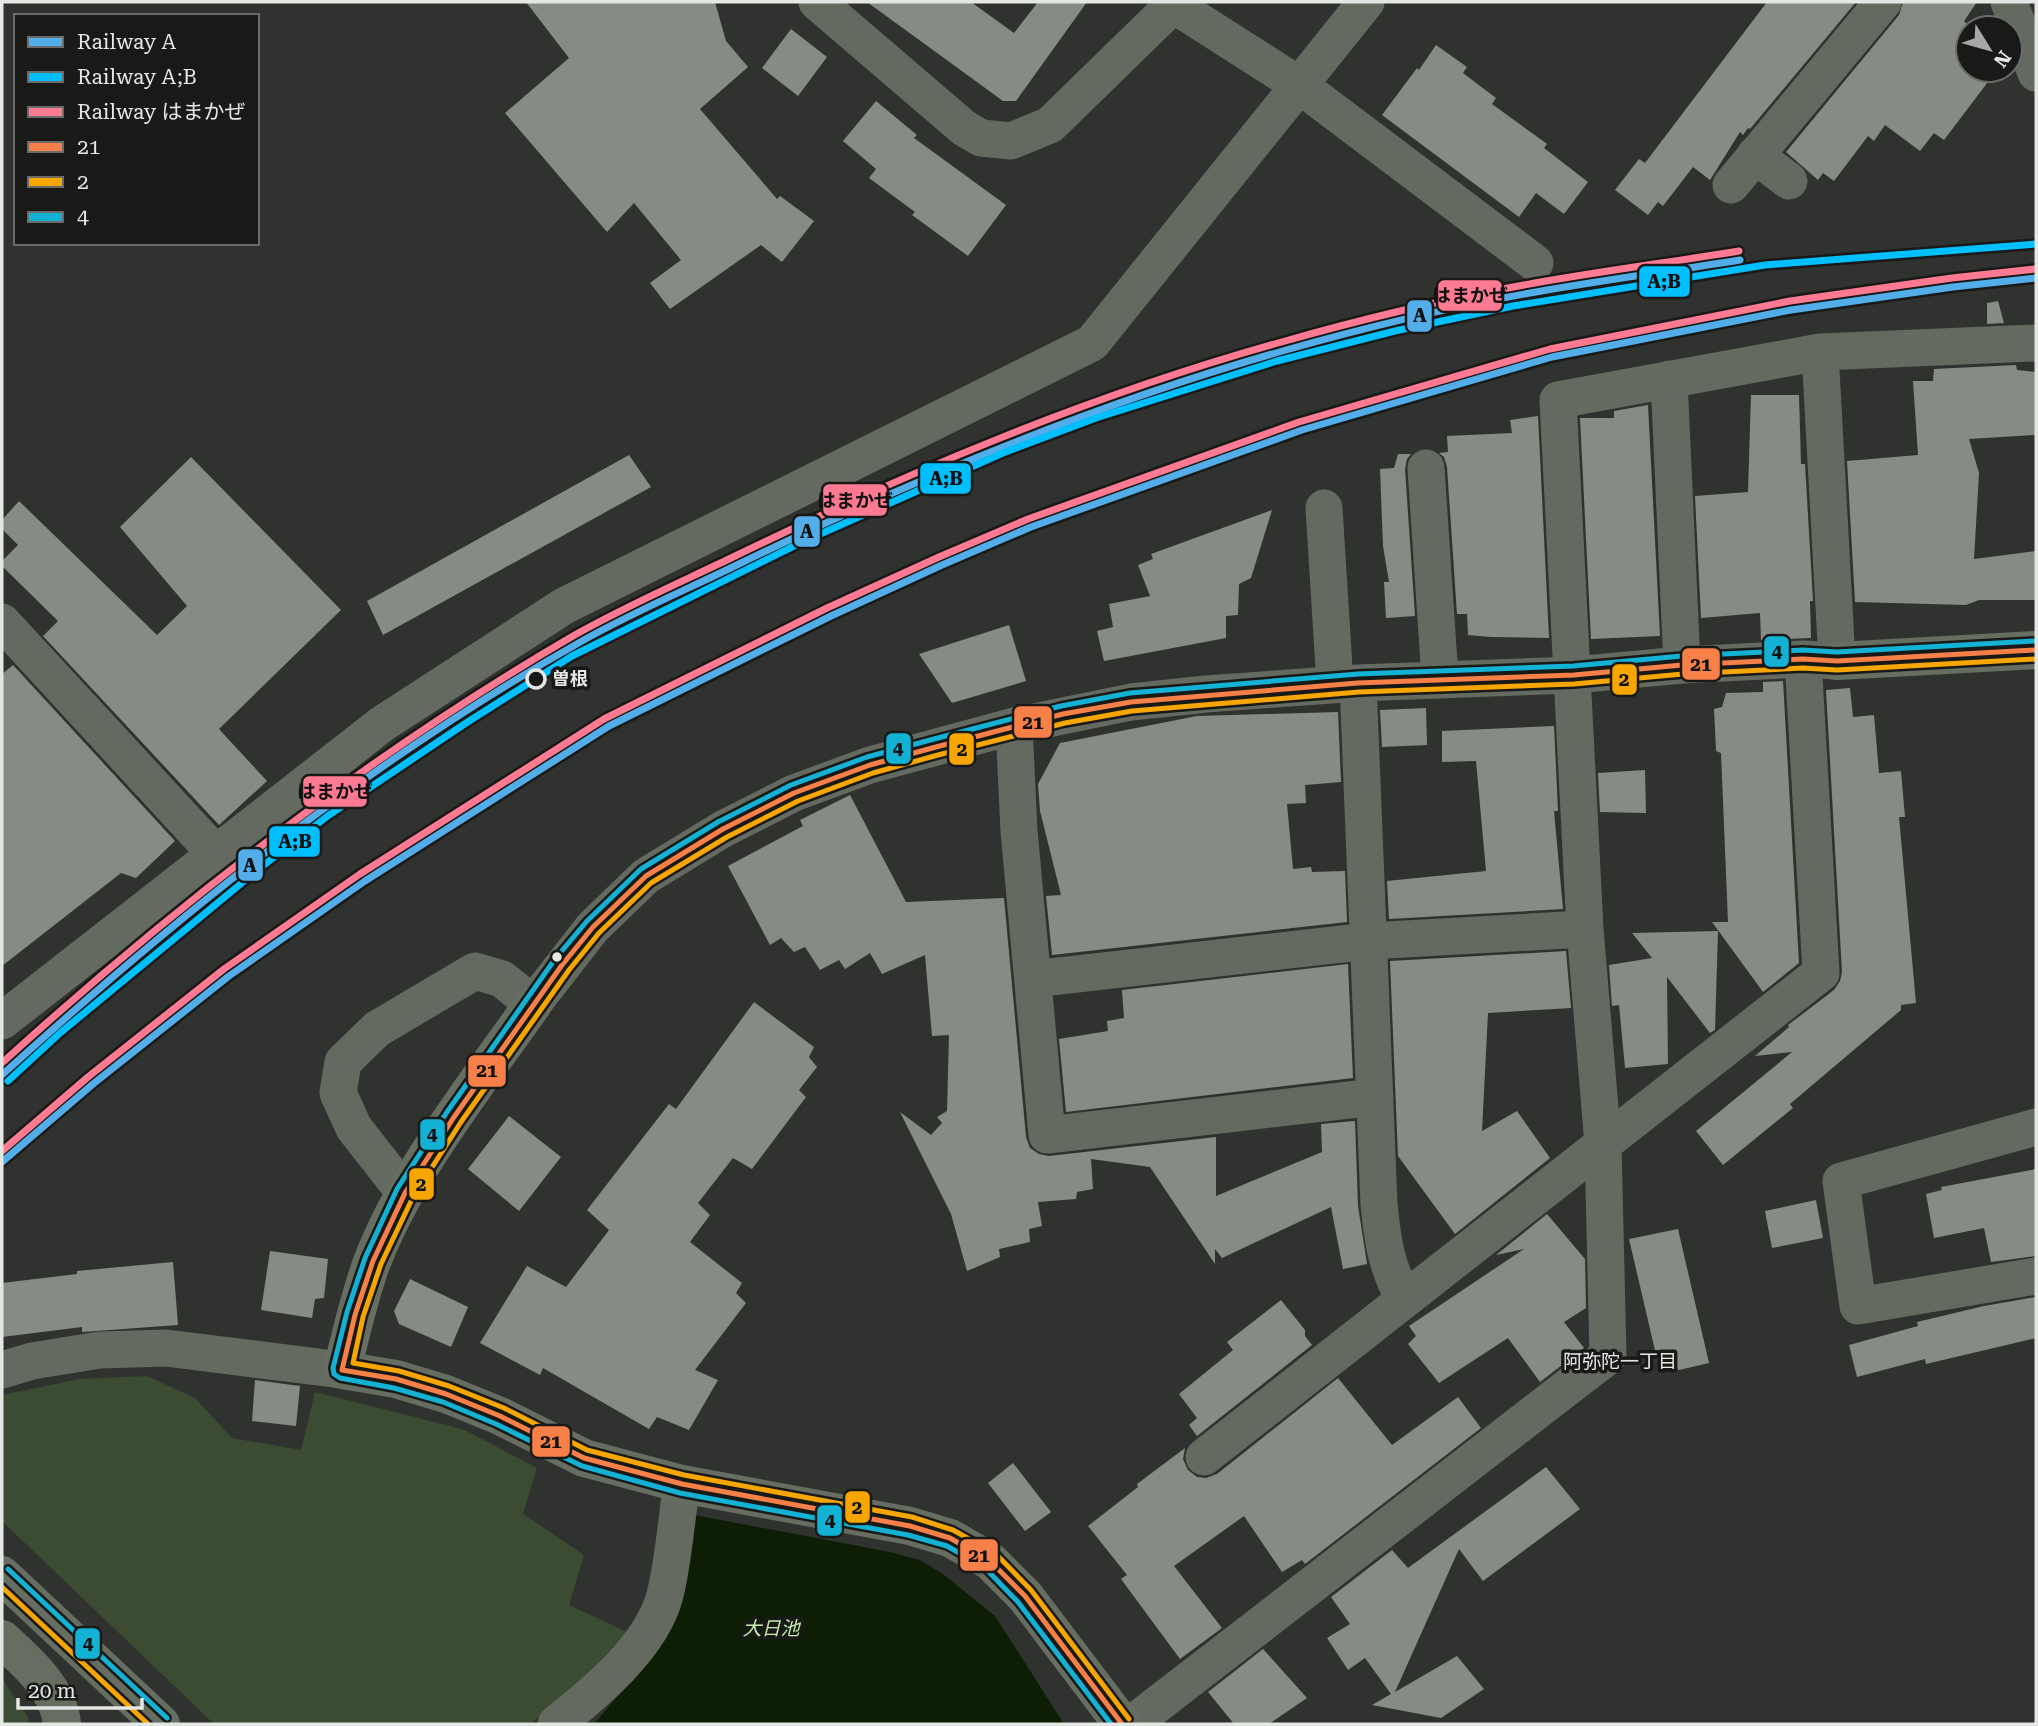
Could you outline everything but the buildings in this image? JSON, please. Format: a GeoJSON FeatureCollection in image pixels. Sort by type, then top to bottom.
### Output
{"type":"FeatureCollection","features":[{"type":"Feature","properties":{"kind":"main road"},"geometry":{"type":"LineString","coordinates":[[1820,659],[2036,650]]}},
{"type":"Feature","properties":{"kind":"main road"},"geometry":{"type":"LineString","coordinates":[[533,1004],[405,1193],[373,1261],[355,1315],[342,1370],[396,1379],[446,1394],[500,1416],[584,1458],[681,1484],[910,1526],[950,1538],[990,1561],[1025,1596],[1122,1724]]}},
{"type":"Feature","properties":{"kind":"main road"},"geometry":{"type":"LineString","coordinates":[[2,1575],[161,1724]]}},
{"type":"Feature","properties":{"kind":"main road"},"geometry":{"type":"LineString","coordinates":[[2,1639],[27,1662],[49,1690],[62,1724]]}},
{"type":"Feature","properties":{"kind":"street"},"geometry":{"type":"LineString","coordinates":[[817,2],[964,128],[981,138],[1011,141],[1050,125],[1171,3],[1299,85],[1535,263]]}},
{"type":"Feature","properties":{"kind":"street"},"geometry":{"type":"LineString","coordinates":[[2,1021],[382,724],[564,606],[1092,343],[1366,2]]}},
{"type":"Feature","properties":{"kind":"street"},"geometry":{"type":"LineString","coordinates":[[1731,184],[1883,2]]}},
{"type":"Feature","properties":{"kind":"street"},"geometry":{"type":"LineString","coordinates":[[2009,2],[2036,73]]}},
{"type":"Feature","properties":{"kind":"street"},"geometry":{"type":"LineString","coordinates":[[1755,155],[1789,181]]}},
{"type":"Feature","properties":{"kind":"street"},"geometry":{"type":"LineString","coordinates":[[1132,1724],[1608,1356],[1603,1144],[1585,929],[1558,400],[1820,352],[2036,343]]}},
{"type":"Feature","properties":{"kind":"street"},"geometry":{"type":"LineString","coordinates":[[1204,1457],[1821,973],[1820,352]]}},
{"type":"Feature","properties":{"kind":"street"},"geometry":{"type":"LineString","coordinates":[[1669,379],[1682,665]]}},
{"type":"Feature","properties":{"kind":"street"},"geometry":{"type":"LineString","coordinates":[[1426,468],[1440,679]]}},
{"type":"Feature","properties":{"kind":"street"},"geometry":{"type":"LineString","coordinates":[[1324,508],[1346,683],[1369,941],[1379,1205],[1384,1250],[1404,1300]]}},
{"type":"Feature","properties":{"kind":"street"},"geometry":{"type":"LineString","coordinates":[[2,622],[215,853]]}},
{"type":"Feature","properties":{"kind":"street"},"geometry":{"type":"LineString","coordinates":[[405,1193],[354,1128],[338,1093],[343,1062],[377,1029],[475,971],[502,979],[533,1004],[593,927],[646,876],[723,829],[794,793],[870,765],[1014,726],[1131,702],[1346,683],[1574,675],[1682,665],[1820,659]]}},
{"type":"Feature","properties":{"kind":"street"},"geometry":{"type":"LineString","coordinates":[[1014,726],[1019,831],[1047,1135],[1375,1097]]}},
{"type":"Feature","properties":{"kind":"street"},"geometry":{"type":"LineString","coordinates":[[1033,979],[1369,941],[1585,929]]}},
{"type":"Feature","properties":{"kind":"street"},"geometry":{"type":"LineString","coordinates":[[2036,1127],[1841,1181],[1858,1306],[2036,1276]]}},
{"type":"Feature","properties":{"kind":"street"},"geometry":{"type":"LineString","coordinates":[[2,1370],[32,1361],[100,1350],[166,1348],[342,1370]]}},
{"type":"Feature","properties":{"kind":"street"},"geometry":{"type":"LineString","coordinates":[[556,1724],[597,1692],[625,1662],[649,1629],[664,1597],[681,1484]]}},
{"type":"Feature","properties":{"kind":"shaded area"},"geometry":{"type":"Polygon","coordinates":[[[147,1376],[195,1398],[232,1438],[301,1450],[315,1392],[465,1430],[537,1468],[523,1514],[584,1555],[569,1605],[627,1632],[577,1686],[530,1724],[214,1724],[2,1521],[2,1395],[79,1379],[147,1376]]]}},
{"type":"Feature","properties":{"kind":"shaded area"},"geometry":{"type":"Polygon","coordinates":[[[2,1678],[28,1717],[29,1724],[2,1724],[2,1678]]]}},
{"type":"Feature","properties":{"kind":"water","name":"大日池"},"geometry":{"type":"Polygon","coordinates":[[[694,1515],[920,1560],[943,1574],[995,1616],[1064,1724],[594,1724],[639,1671],[694,1515]]]}},
{"type":"Feature","properties":{"kind":"rail line","name":"A;B"},"geometry":{"type":"LineString","coordinates":[[8,1081],[60,1033],[260,868],[329,815],[572,656],[800,543],[1003,453],[1096,418],[1277,361],[1395,331],[1513,306],[1765,265],[2036,244]]}},
{"type":"Feature","properties":{"kind":"rail line","name":"はまかぜ"},"geometry":{"type":"LineString","coordinates":[[2,1063],[206,889],[276,834],[422,731],[592,625],[798,526],[1000,438],[1138,387],[1278,343],[1470,295],[1739,251]]}},
{"type":"Feature","properties":{"kind":"rail line","name":"A"},"geometry":{"type":"LineString","coordinates":[[2,1075],[138,955],[209,897],[353,788],[428,736],[601,630],[806,532],[938,473],[1073,420],[1279,352],[1471,304],[1740,260]]}},
{"type":"Feature","properties":{"kind":"rail line","name":"はまかぜ"},"geometry":{"type":"LineString","coordinates":[[2,1151],[88,1077],[224,969],[360,874],[604,719],[827,608],[939,557],[1028,519],[1299,422],[1550,349],[1790,301],[2035,269]]}},
{"type":"Feature","properties":{"kind":"rail line","name":"A"},"geometry":{"type":"LineString","coordinates":[[2,1162],[93,1084],[229,976],[365,881],[609,726],[831,616],[942,565],[1031,527],[1302,430],[1552,357],[1791,310],[2036,278]]}},
{"type":"Feature","properties":{"kind":"transit line","name":"4"},"geometry":{"type":"LineString","coordinates":[[1111,1724],[1018,1602],[985,1568],[947,1546],[908,1535],[680,1493],[582,1466],[496,1424],[443,1402],[394,1388],[340,1378],[334,1374],[333,1368],[347,1312],[365,1258],[397,1189],[447,1112],[555,959],[587,921],[641,869],[718,822],[791,785],[867,757],[1061,706],[1130,693],[1358,674],[1573,666],[1682,656],[1803,650],[1837,652],[2036,641]]}},
{"type":"Feature","properties":{"kind":"transit line","name":"21"},"geometry":{"type":"LineString","coordinates":[[342,1370],[355,1315],[373,1261],[405,1193],[454,1117],[562,965],[593,927],[646,876],[723,829],[794,793],[870,765],[936,747],[1063,714],[1131,702],[1358,683],[1574,675],[1682,665],[1803,659],[1837,661],[2036,650]]}},
{"type":"Feature","properties":{"kind":"transit line","name":"2"},"geometry":{"type":"LineString","coordinates":[[1129,1719],[1031,1590],[996,1554],[953,1530],[912,1517],[684,1475],[587,1450],[504,1408],[449,1386],[399,1371],[353,1363],[363,1317],[381,1264],[413,1197],[461,1122],[569,970],[599,933],[651,883],[727,837],[798,801],[873,773],[1065,723],[1132,711],[1359,692],[1574,684],[1683,674],[1803,668],[1837,670],[2036,659]]}},
{"type":"Feature","properties":{"kind":"transit line","name":"21"},"geometry":{"type":"LineString","coordinates":[[342,1370],[396,1379],[446,1394],[500,1416],[584,1458],[682,1484],[910,1526],[950,1538],[990,1561],[1025,1596],[1122,1724]]}},
{"type":"Feature","properties":{"kind":"transit line","name":"4"},"geometry":{"type":"LineString","coordinates":[[8,1569],[167,1718]]}},
{"type":"Feature","properties":{"kind":"transit line","name":"2"},"geometry":{"type":"LineString","coordinates":[[2,1587],[148,1724]]}},
{"type":"Feature","properties":{"kind":"place","name":"曽根"},"geometry":{"type":"Point","coordinates":[536,679]}},
{"type":"Feature","properties":{"kind":"district","name":"阿弥陀一丁目"},"geometry":{"type":"Point","coordinates":[1620,1361]}}]}
